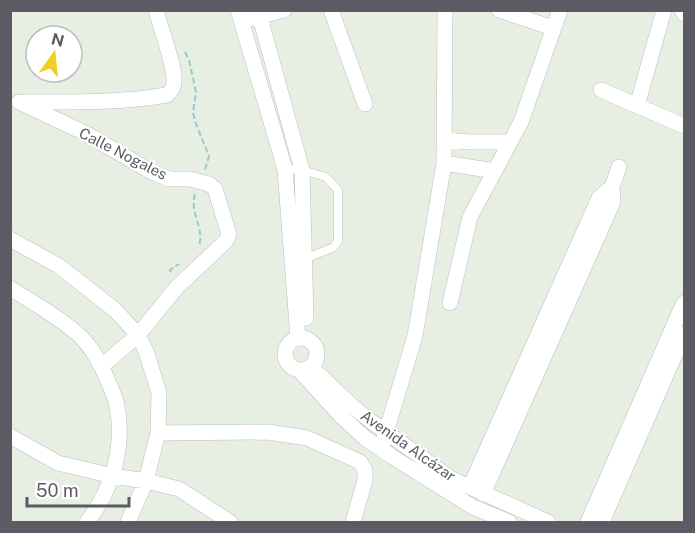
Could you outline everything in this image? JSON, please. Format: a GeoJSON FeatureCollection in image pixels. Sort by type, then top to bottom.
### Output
{"type":"FeatureCollection","features":[{"type":"Feature","properties":{"kind":"street"},"geometry":{"type":"LineString","coordinates":[[15,101],[81,102],[128,100],[167,95],[175,81],[156,10]]}},
{"type":"Feature","properties":{"kind":"street"},"geometry":{"type":"LineString","coordinates":[[284,10],[240,16],[285,169],[302,338]]}},
{"type":"Feature","properties":{"kind":"street"},"geometry":{"type":"LineString","coordinates":[[315,10],[328,10],[365,104]]}},
{"type":"Feature","properties":{"kind":"street"},"geometry":{"type":"LineString","coordinates":[[381,449],[415,336],[444,163],[445,10]]}},
{"type":"Feature","properties":{"kind":"street"},"geometry":{"type":"LineString","coordinates":[[499,10],[553,28]]}},
{"type":"Feature","properties":{"kind":"street"},"geometry":{"type":"LineString","coordinates":[[450,303],[470,217],[521,122],[560,10]]}},
{"type":"Feature","properties":{"kind":"street"},"geometry":{"type":"LineString","coordinates":[[637,106],[664,10]]}},
{"type":"Feature","properties":{"kind":"street"},"geometry":{"type":"LineString","coordinates":[[682,10],[684,14]]}},
{"type":"Feature","properties":{"kind":"street"},"geometry":{"type":"LineString","coordinates":[[259,13],[302,170],[305,259],[302,338]]}},
{"type":"Feature","properties":{"kind":"street"},"geometry":{"type":"LineString","coordinates":[[601,90],[684,126]]}},
{"type":"Feature","properties":{"kind":"street","name":"Calle Nogales"},"geometry":{"type":"LineString","coordinates":[[15,101],[85,133],[150,171],[169,179],[201,181]]}},
{"type":"Feature","properties":{"kind":"street"},"geometry":{"type":"LineString","coordinates":[[445,140],[510,142]]}},
{"type":"Feature","properties":{"kind":"street"},"geometry":{"type":"LineString","coordinates":[[444,163],[495,171]]}},
{"type":"Feature","properties":{"kind":"street"},"geometry":{"type":"LineString","coordinates":[[477,490],[550,325],[613,202],[612,187],[619,167]]}},
{"type":"Feature","properties":{"kind":"street"},"geometry":{"type":"LineString","coordinates":[[102,366],[138,335],[181,283],[226,241],[229,234],[215,189],[201,181]]}},
{"type":"Feature","properties":{"kind":"street"},"geometry":{"type":"LineString","coordinates":[[10,239],[59,266],[115,309],[138,335],[146,351],[159,393],[158,433],[146,482],[128,522]]}},
{"type":"Feature","properties":{"kind":"street"},"geometry":{"type":"LineString","coordinates":[[10,288],[56,317],[80,336],[102,366],[117,405],[120,444],[113,476],[96,510],[87,522]]}},
{"type":"Feature","properties":{"kind":"street"},"geometry":{"type":"LineString","coordinates":[[602,522],[606,497],[684,303]]}},
{"type":"Feature","properties":{"kind":"street"},"geometry":{"type":"LineString","coordinates":[[588,522],[606,497],[684,334]]}},
{"type":"Feature","properties":{"kind":"street"},"geometry":{"type":"LineString","coordinates":[[302,338],[316,346],[318,358],[306,369],[295,369],[289,366],[285,350],[293,340],[302,338]]}},
{"type":"Feature","properties":{"kind":"street","name":"Avenida Alcázar"},"geometry":{"type":"LineString","coordinates":[[306,369],[386,432],[452,479],[548,522]]}},
{"type":"Feature","properties":{"kind":"street","name":"Avenida Alcázar"},"geometry":{"type":"LineString","coordinates":[[306,369],[341,416],[365,438],[473,507],[509,522]]}},
{"type":"Feature","properties":{"kind":"street"},"geometry":{"type":"LineString","coordinates":[[158,433],[268,432],[307,438],[360,462],[365,470],[365,480],[354,522]]}},
{"type":"Feature","properties":{"kind":"street"},"geometry":{"type":"LineString","coordinates":[[10,436],[58,463],[179,489],[230,522]]}},
{"type":"Feature","properties":{"kind":"lane"},"geometry":{"type":"LineString","coordinates":[[285,169],[302,170],[326,177],[339,189],[338,241],[334,247],[305,259]]}},
{"type":"Feature","properties":{"kind":"path"},"geometry":{"type":"LineString","coordinates":[[180,46],[189,60],[196,92],[193,113],[209,156],[192,204],[201,238],[195,251]]}},
{"type":"Feature","properties":{"kind":"path"},"geometry":{"type":"LineString","coordinates":[[181,283],[170,271],[185,260]]}}]}
